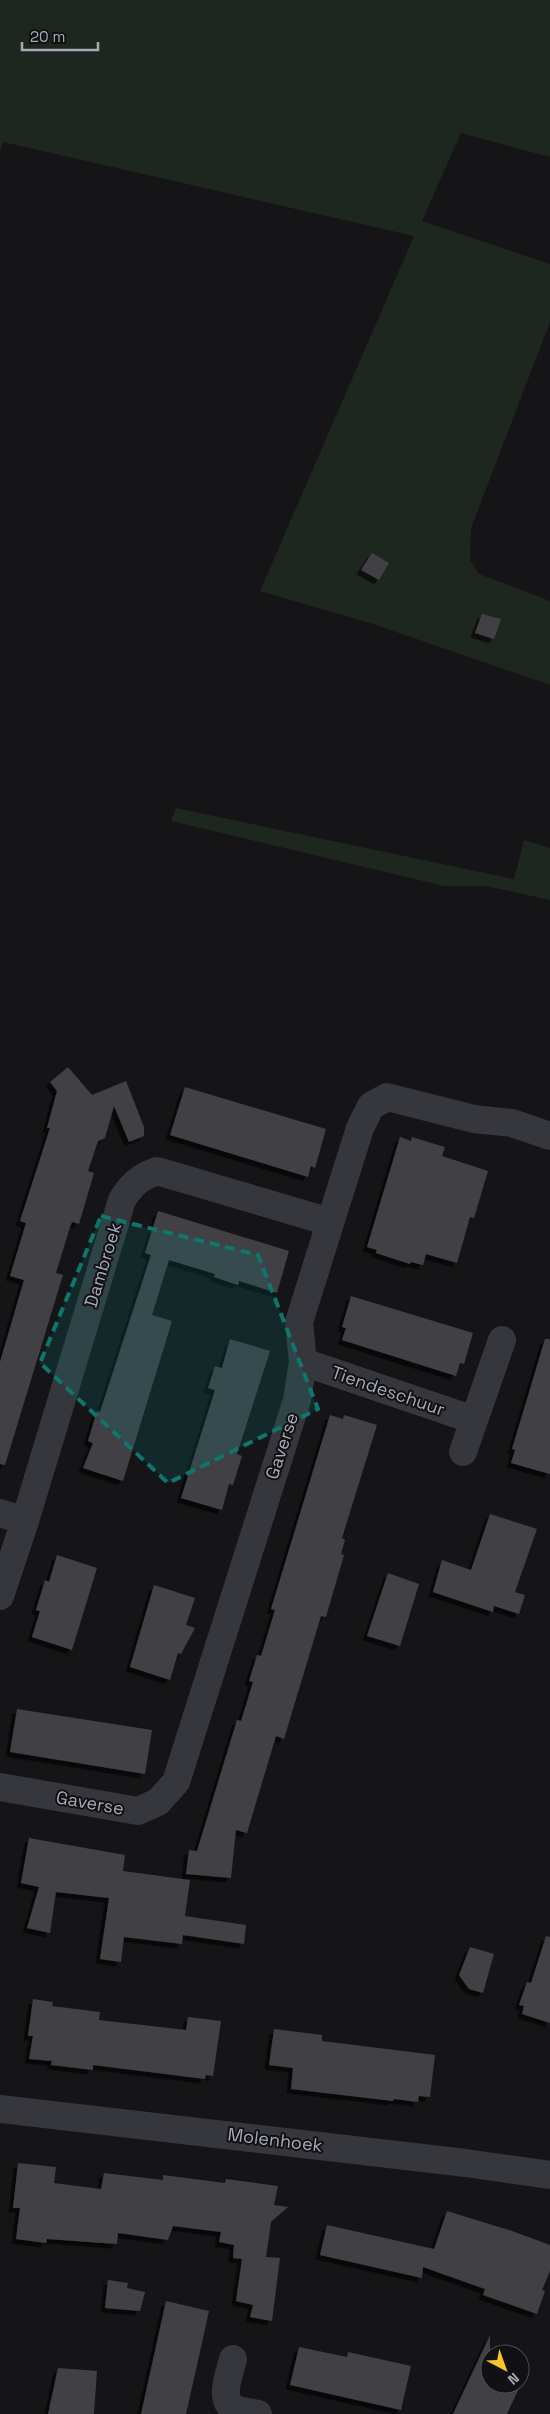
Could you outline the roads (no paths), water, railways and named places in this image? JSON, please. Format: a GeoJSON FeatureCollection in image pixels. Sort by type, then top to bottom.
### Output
{"type":"FeatureCollection","features":[{"type":"Feature","properties":{"kind":"street","name":"Gaverse"},"geometry":{"type":"LineString","coordinates":[[0,1788],[138,1811],[158,1802],[176,1782],[297,1400],[303,1362],[299,1322],[360,1128],[371,1106],[388,1098],[474,1120],[512,1123],[550,1136]]}},
{"type":"Feature","properties":{"kind":"street","name":"Dambroek"},"geometry":{"type":"LineString","coordinates":[[25,1521],[122,1200],[130,1187],[143,1176],[157,1172],[330,1222]]}},
{"type":"Feature","properties":{"kind":"street"},"geometry":{"type":"LineString","coordinates":[[463,1452],[502,1340]]}},
{"type":"Feature","properties":{"kind":"street","name":"Tiendeschuur"},"geometry":{"type":"LineString","coordinates":[[303,1362],[474,1420]]}},
{"type":"Feature","properties":{"kind":"street"},"geometry":{"type":"LineString","coordinates":[[0,1513],[25,1521],[0,1596]]}},
{"type":"Feature","properties":{"kind":"street","name":"Molenhoek"},"geometry":{"type":"LineString","coordinates":[[0,2109],[466,2162],[550,2175]]}},
{"type":"Feature","properties":{"kind":"street"},"geometry":{"type":"LineString","coordinates":[[233,2359],[226,2394],[227,2402],[234,2408],[258,2414]]}}]}
